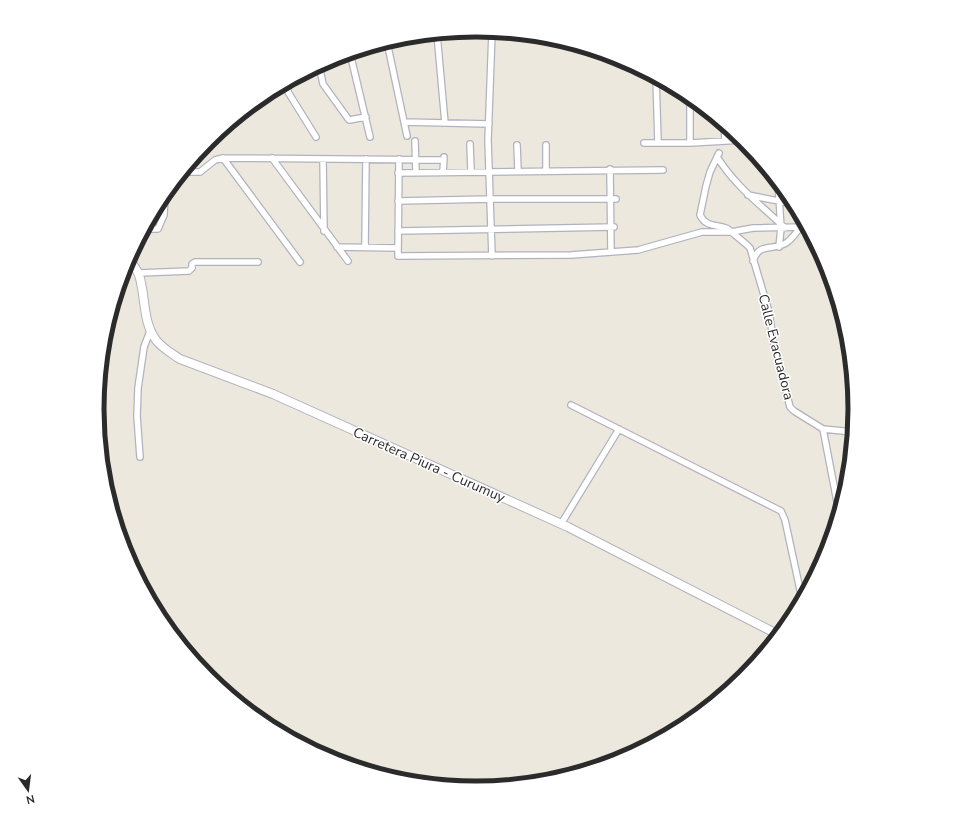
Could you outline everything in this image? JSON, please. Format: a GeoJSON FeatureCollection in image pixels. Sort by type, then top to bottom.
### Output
{"type":"FeatureCollection","features":[{"type":"Feature","properties":{"kind":"main road","name":"Carretera Piura - Curumuy"},"geometry":{"type":"LineString","coordinates":[[134,266],[139,273],[150,331],[156,340],[167,351],[180,359],[273,394],[561,524],[774,632]]}},
{"type":"Feature","properties":{"kind":"street"},"geometry":{"type":"LineString","coordinates":[[492,38],[489,171],[492,256]]}},
{"type":"Feature","properties":{"kind":"street"},"geometry":{"type":"LineString","coordinates":[[437,39],[445,123]]}},
{"type":"Feature","properties":{"kind":"street"},"geometry":{"type":"LineString","coordinates":[[388,48],[407,136]]}},
{"type":"Feature","properties":{"kind":"street"},"geometry":{"type":"LineString","coordinates":[[352,59],[370,137]]}},
{"type":"Feature","properties":{"kind":"street"},"geometry":{"type":"LineString","coordinates":[[320,71],[323,84],[349,120],[366,117]]}},
{"type":"Feature","properties":{"kind":"street"},"geometry":{"type":"LineString","coordinates":[[656,84],[658,143]]}},
{"type":"Feature","properties":{"kind":"street"},"geometry":{"type":"LineString","coordinates":[[288,89],[288,92],[316,137]]}},
{"type":"Feature","properties":{"kind":"street"},"geometry":{"type":"LineString","coordinates":[[690,105],[690,143]]}},
{"type":"Feature","properties":{"kind":"street"},"geometry":{"type":"LineString","coordinates":[[404,122],[489,124]]}},
{"type":"Feature","properties":{"kind":"street"},"geometry":{"type":"LineString","coordinates":[[724,131],[725,140]]}},
{"type":"Feature","properties":{"kind":"street"},"geometry":{"type":"LineString","coordinates":[[644,143],[690,143],[734,140]]}},
{"type":"Feature","properties":{"kind":"street"},"geometry":{"type":"LineString","coordinates":[[415,141],[416,172]]}},
{"type":"Feature","properties":{"kind":"street"},"geometry":{"type":"LineString","coordinates":[[470,144],[471,171]]}},
{"type":"Feature","properties":{"kind":"street"},"geometry":{"type":"LineString","coordinates":[[517,145],[518,171]]}},
{"type":"Feature","properties":{"kind":"street"},"geometry":{"type":"LineString","coordinates":[[546,145],[546,170]]}},
{"type":"Feature","properties":{"kind":"street"},"geometry":{"type":"LineString","coordinates":[[731,232],[726,228],[710,225],[702,220],[700,215],[707,180],[718,155],[725,170],[746,194],[782,226]]}},
{"type":"Feature","properties":{"kind":"street"},"geometry":{"type":"LineString","coordinates":[[190,172],[200,172],[215,160],[223,158],[366,158],[415,160],[443,159],[443,172]]}},
{"type":"Feature","properties":{"kind":"street"},"geometry":{"type":"LineString","coordinates":[[223,158],[300,262]]}},
{"type":"Feature","properties":{"kind":"street"},"geometry":{"type":"LineString","coordinates":[[272,158],[348,262]]}},
{"type":"Feature","properties":{"kind":"street"},"geometry":{"type":"LineString","coordinates":[[365,247],[366,158]]}},
{"type":"Feature","properties":{"kind":"street"},"geometry":{"type":"LineString","coordinates":[[324,159],[324,231]]}},
{"type":"Feature","properties":{"kind":"street"},"geometry":{"type":"LineString","coordinates":[[399,159],[398,256],[572,255],[648,248],[702,232],[731,232],[753,228],[782,226],[800,227]]}},
{"type":"Feature","properties":{"kind":"street"},"geometry":{"type":"LineString","coordinates":[[398,173],[546,170],[663,170]]}},
{"type":"Feature","properties":{"kind":"street"},"geometry":{"type":"LineString","coordinates":[[610,170],[613,199],[611,252]]}},
{"type":"Feature","properties":{"kind":"street"},"geometry":{"type":"LineString","coordinates":[[779,192],[782,226],[779,247]]}},
{"type":"Feature","properties":{"kind":"street"},"geometry":{"type":"LineString","coordinates":[[746,194],[786,202]]}},
{"type":"Feature","properties":{"kind":"street"},"geometry":{"type":"LineString","coordinates":[[398,201],[613,199]]}},
{"type":"Feature","properties":{"kind":"street"},"geometry":{"type":"LineString","coordinates":[[151,230],[158,229],[164,215],[164,206]]}},
{"type":"Feature","properties":{"kind":"street"},"geometry":{"type":"LineString","coordinates":[[398,231],[612,227]]}},
{"type":"Feature","properties":{"kind":"street"},"geometry":{"type":"LineString","coordinates":[[753,261],[755,255],[762,249],[779,247],[792,239],[800,227]]}},
{"type":"Feature","properties":{"kind":"street","name":"Calle Evacuadora"},"geometry":{"type":"LineString","coordinates":[[731,232],[735,237],[747,244],[750,248],[769,312],[774,345],[790,407],[823,429]]}},
{"type":"Feature","properties":{"kind":"street"},"geometry":{"type":"LineString","coordinates":[[337,247],[398,248]]}},
{"type":"Feature","properties":{"kind":"street"},"geometry":{"type":"LineString","coordinates":[[139,273],[188,271],[192,268],[192,264],[195,262],[258,262]]}},
{"type":"Feature","properties":{"kind":"street"},"geometry":{"type":"LineString","coordinates":[[140,457],[137,416],[138,388],[144,347],[150,331]]}},
{"type":"Feature","properties":{"kind":"street"},"geometry":{"type":"LineString","coordinates":[[571,405],[781,511],[785,520],[801,592]]}},
{"type":"Feature","properties":{"kind":"street"},"geometry":{"type":"LineString","coordinates":[[561,524],[619,429]]}},
{"type":"Feature","properties":{"kind":"street"},"geometry":{"type":"LineString","coordinates":[[838,498],[823,429],[848,432]]}}]}
